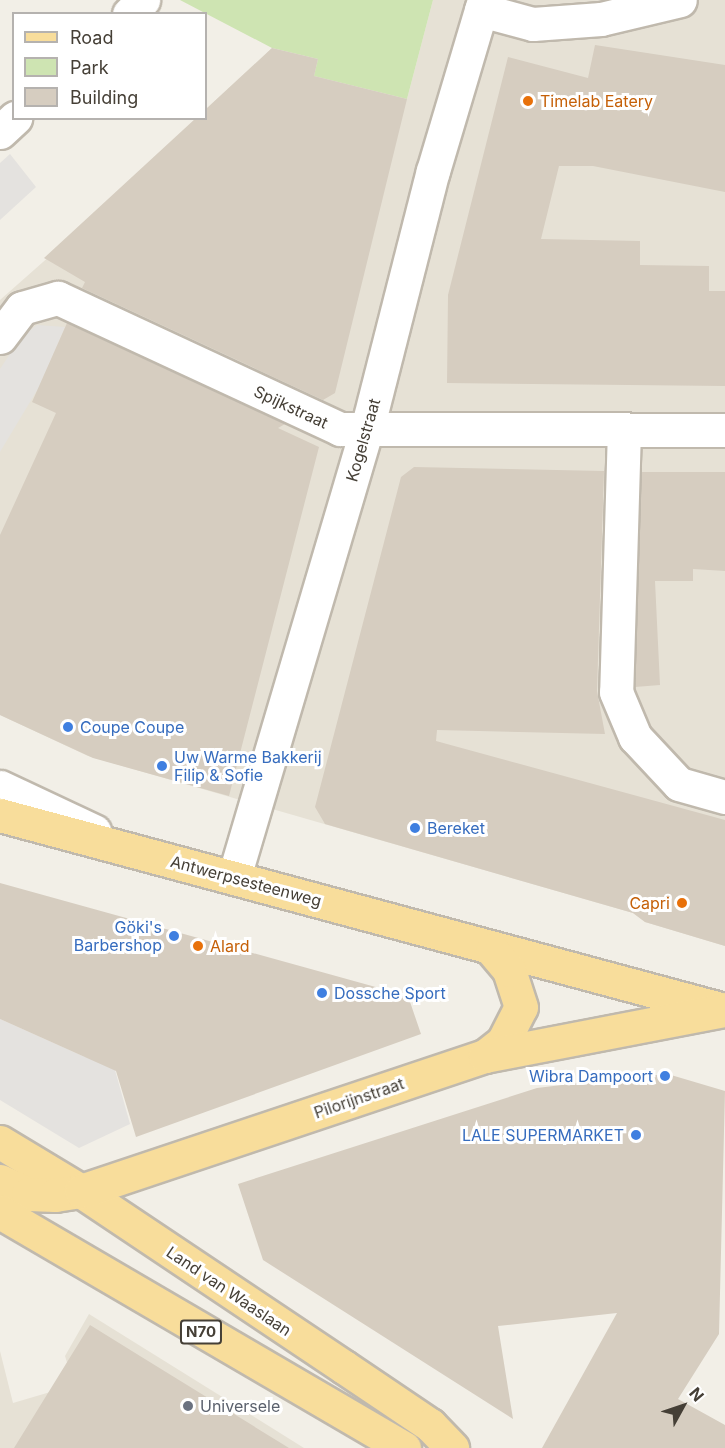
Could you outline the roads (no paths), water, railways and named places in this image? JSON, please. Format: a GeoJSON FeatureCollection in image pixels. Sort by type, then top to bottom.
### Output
{"type":"FeatureCollection","features":[{"type":"Feature","properties":{"kind":"main road","name":"Antwerpsesteenweg"},"geometry":{"type":"LineString","coordinates":[[0,815],[234,877],[492,950],[725,1010]]}},
{"type":"Feature","properties":{"kind":"main road"},"geometry":{"type":"LineString","coordinates":[[485,1056],[503,1042],[521,1007],[509,970],[492,950]]}},
{"type":"Feature","properties":{"kind":"main road","name":"Pilorijnstraat"},"geometry":{"type":"LineString","coordinates":[[0,1181],[27,1194],[55,1196],[81,1191],[485,1056],[725,1010]]}},
{"type":"Feature","properties":{"kind":"main road","name":"Land van Waaslaan"},"geometry":{"type":"LineString","coordinates":[[0,1142],[81,1191],[357,1375],[430,1425],[452,1448]]}},
{"type":"Feature","properties":{"kind":"main road","name":"N70"},"geometry":{"type":"LineString","coordinates":[[0,1212],[404,1448]]}},
{"type":"Feature","properties":{"kind":"main road"},"geometry":{"type":"LineString","coordinates":[[334,1409],[357,1375]]}},
{"type":"Feature","properties":{"kind":"street"},"geometry":{"type":"LineString","coordinates":[[131,12],[143,0]]}},
{"type":"Feature","properties":{"kind":"street"},"geometry":{"type":"LineString","coordinates":[[482,5],[533,24],[601,19],[680,0]]}},
{"type":"Feature","properties":{"kind":"street","name":"Kogelstraat"},"geometry":{"type":"LineString","coordinates":[[234,877],[367,429],[433,171],[482,5]]}},
{"type":"Feature","properties":{"kind":"street"},"geometry":{"type":"LineString","coordinates":[[0,132],[13,120]]}},
{"type":"Feature","properties":{"kind":"street","name":"Spijkstraat"},"geometry":{"type":"LineString","coordinates":[[0,337],[22,308],[58,298],[340,429],[725,430]]}},
{"type":"Feature","properties":{"kind":"street"},"geometry":{"type":"LineString","coordinates":[[624,429],[616,692],[635,737],[679,784],[725,796]]}},
{"type":"Feature","properties":{"kind":"street"},"geometry":{"type":"LineString","coordinates":[[0,786],[136,852]]}},
{"type":"Feature","properties":{"kind":"place","name":"Timelab Eatery"},"geometry":{"type":"Point","coordinates":[528,101]}},
{"type":"Feature","properties":{"kind":"place","name":"Coupe Coupe"},"geometry":{"type":"Point","coordinates":[68,727]}},
{"type":"Feature","properties":{"kind":"place","name":"Uw Warme Bakkerij Filip & Sofie"},"geometry":{"type":"Point","coordinates":[162,766]}},
{"type":"Feature","properties":{"kind":"place","name":"Bereket"},"geometry":{"type":"Point","coordinates":[415,828]}},
{"type":"Feature","properties":{"kind":"place","name":"Capri"},"geometry":{"type":"Point","coordinates":[682,903]}},
{"type":"Feature","properties":{"kind":"place","name":"Göki's Barbershop"},"geometry":{"type":"Point","coordinates":[174,936]}},
{"type":"Feature","properties":{"kind":"place","name":"Alard"},"geometry":{"type":"Point","coordinates":[198,946]}},
{"type":"Feature","properties":{"kind":"place","name":"Dossche Sport"},"geometry":{"type":"Point","coordinates":[322,993]}},
{"type":"Feature","properties":{"kind":"place","name":"Wibra Dampoort"},"geometry":{"type":"Point","coordinates":[665,1076]}},
{"type":"Feature","properties":{"kind":"place","name":"LALE SUPERMARKET"},"geometry":{"type":"Point","coordinates":[636,1135]}},
{"type":"Feature","properties":{"kind":"place","name":"Universele"},"geometry":{"type":"Point","coordinates":[188,1406]}}]}
